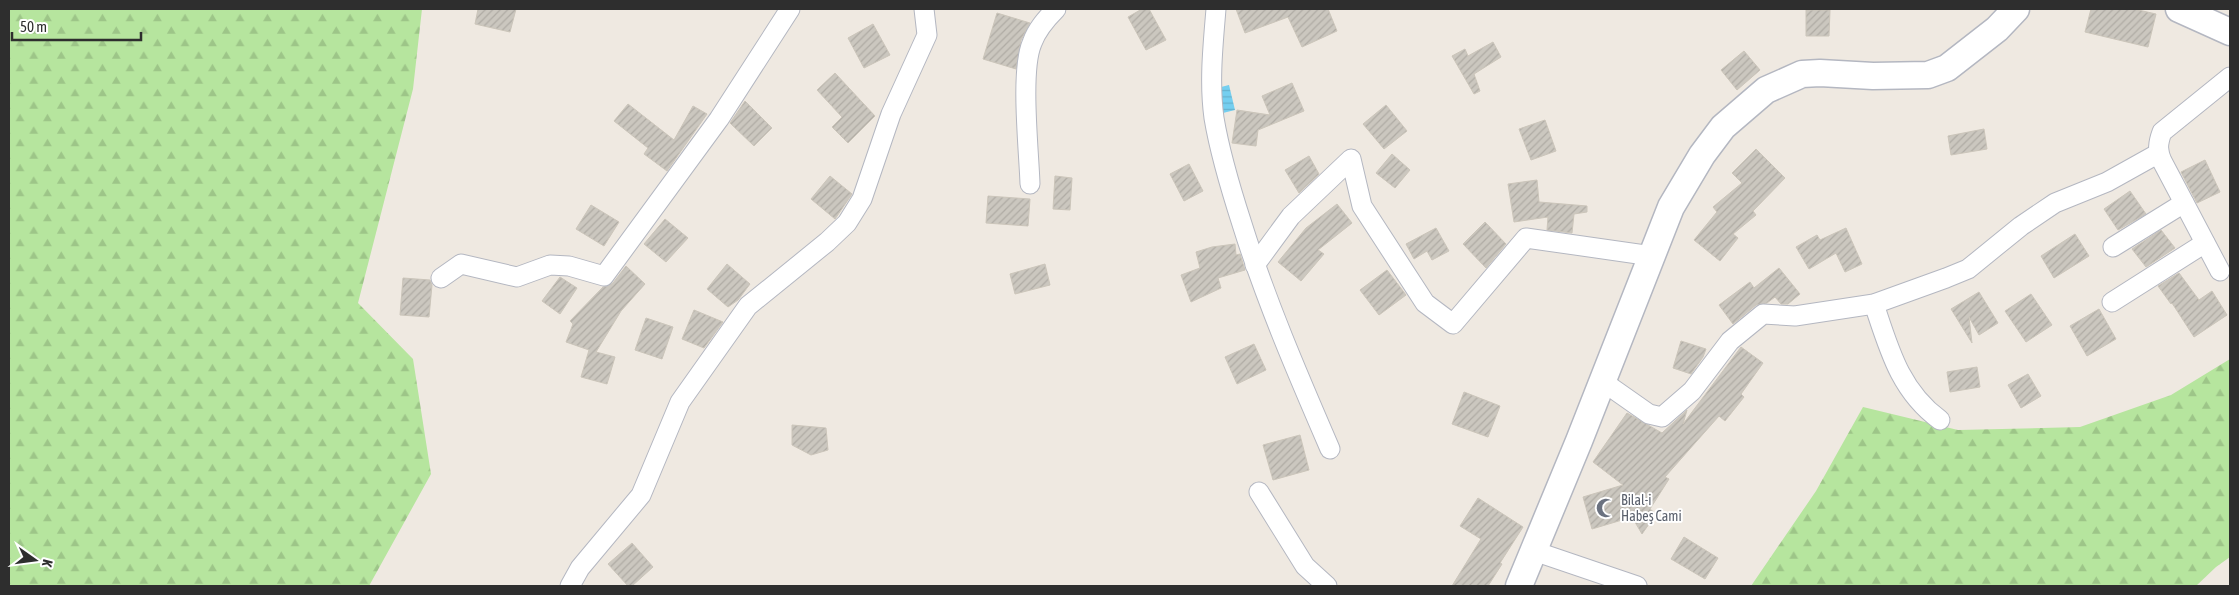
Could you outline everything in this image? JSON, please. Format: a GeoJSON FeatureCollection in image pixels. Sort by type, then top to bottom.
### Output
{"type":"FeatureCollection","features":[{"type":"Feature","properties":{"kind":"main road"},"geometry":{"type":"LineString","coordinates":[[1519,586],[1671,207],[1702,155],[1723,127],[1766,90],[1785,80],[1811,73],[1873,76],[1928,75],[1947,68],[1997,29],[2016,9]]}},
{"type":"Feature","properties":{"kind":"main road"},"geometry":{"type":"LineString","coordinates":[[2179,9],[2230,32]]}},
{"type":"Feature","properties":{"kind":"street"},"geometry":{"type":"LineString","coordinates":[[441,278],[461,264],[517,277],[550,264],[570,266],[604,276],[719,119],[790,9]]}},
{"type":"Feature","properties":{"kind":"street"},"geometry":{"type":"LineString","coordinates":[[570,586],[580,568],[641,494],[680,402],[748,306],[827,242],[847,223],[862,200],[892,114],[927,36],[924,9]]}},
{"type":"Feature","properties":{"kind":"street"},"geometry":{"type":"LineString","coordinates":[[1030,184],[1026,102],[1027,63],[1031,44],[1041,26],[1056,9]]}},
{"type":"Feature","properties":{"kind":"street"},"geometry":{"type":"LineString","coordinates":[[1216,9],[1211,78],[1214,118],[1229,183],[1255,265],[1285,344],[1330,449]]}},
{"type":"Feature","properties":{"kind":"street"},"geometry":{"type":"LineString","coordinates":[[2220,270],[2159,153],[2158,142],[2162,132],[2230,77]]}},
{"type":"Feature","properties":{"kind":"street"},"geometry":{"type":"LineString","coordinates":[[1602,381],[1649,414],[1662,417],[1692,391],[1730,341],[1762,314],[1795,316],[1874,304],[1968,268],[2022,226],[2055,204],[2107,182],[2159,153]]}},
{"type":"Feature","properties":{"kind":"street"},"geometry":{"type":"LineString","coordinates":[[1255,265],[1291,216],[1351,159],[1362,206],[1425,303],[1453,324],[1526,238],[1652,256]]}},
{"type":"Feature","properties":{"kind":"street"},"geometry":{"type":"LineString","coordinates":[[2113,247],[2184,203]]}},
{"type":"Feature","properties":{"kind":"street"},"geometry":{"type":"LineString","coordinates":[[2112,302],[2205,243]]}},
{"type":"Feature","properties":{"kind":"street"},"geometry":{"type":"LineString","coordinates":[[1874,304],[1892,357],[1904,381],[1924,408],[1940,420]]}},
{"type":"Feature","properties":{"kind":"street"},"geometry":{"type":"LineString","coordinates":[[1259,492],[1305,566],[1327,586]]}},
{"type":"Feature","properties":{"kind":"street"},"geometry":{"type":"LineString","coordinates":[[1534,551],[1637,586]]}},
{"type":"Feature","properties":{"kind":"green space"},"geometry":{"type":"Polygon","coordinates":[[[9,9],[422,9],[413,89],[358,303],[413,359],[431,474],[369,586],[9,586],[9,9]]]}},
{"type":"Feature","properties":{"kind":"green space"},"geometry":{"type":"Polygon","coordinates":[[[2230,359],[2230,557],[2196,586],[1751,586],[1816,491],[1863,407],[1958,430],[2080,427],[2171,395],[2230,359]]]}},
{"type":"Feature","properties":{"kind":"water"},"geometry":{"type":"Polygon","coordinates":[[[1229,85],[1235,110],[1223,113],[1217,88],[1229,85]]]}},
{"type":"Feature","properties":{"kind":"building"},"geometry":{"type":"Polygon","coordinates":[[[478,9],[516,9],[510,32],[475,24],[478,9]]]}},
{"type":"Feature","properties":{"kind":"building"},"geometry":{"type":"Polygon","coordinates":[[[1142,9],[1149,9],[1166,40],[1146,50],[1128,17],[1142,9]]]}},
{"type":"Feature","properties":{"kind":"building"},"geometry":{"type":"Polygon","coordinates":[[[1236,9],[1328,9],[1337,31],[1302,47],[1288,17],[1245,33],[1236,9]]]}},
{"type":"Feature","properties":{"kind":"building"},"geometry":{"type":"Polygon","coordinates":[[[2091,9],[2134,9],[2156,14],[2148,47],[2085,32],[2091,9]]]}},
{"type":"Feature","properties":{"kind":"building"},"geometry":{"type":"Polygon","coordinates":[[[1806,10],[1830,10],[1829,36],[1806,36],[1806,10]]]}},
{"type":"Feature","properties":{"kind":"building"},"geometry":{"type":"Polygon","coordinates":[[[997,13],[1030,23],[1021,40],[1016,69],[983,59],[997,13]]]}},
{"type":"Feature","properties":{"kind":"building"},"geometry":{"type":"Polygon","coordinates":[[[873,24],[890,55],[864,68],[848,38],[873,24]]]}},
{"type":"Feature","properties":{"kind":"building"},"geometry":{"type":"Polygon","coordinates":[[[1493,42],[1501,57],[1474,74],[1480,91],[1474,94],[1452,56],[1465,49],[1468,56],[1493,42]]]}},
{"type":"Feature","properties":{"kind":"building"},"geometry":{"type":"Polygon","coordinates":[[[1744,51],[1760,70],[1737,90],[1721,70],[1744,51]]]}},
{"type":"Feature","properties":{"kind":"building"},"geometry":{"type":"Polygon","coordinates":[[[835,73],[875,116],[848,143],[832,127],[842,117],[817,90],[835,73]]]}},
{"type":"Feature","properties":{"kind":"building"},"geometry":{"type":"Polygon","coordinates":[[[1292,83],[1304,111],[1258,130],[1256,146],[1232,143],[1237,110],[1270,115],[1262,96],[1292,83]]]}},
{"type":"Feature","properties":{"kind":"building"},"geometry":{"type":"Polygon","coordinates":[[[745,101],[772,128],[754,146],[730,123],[745,101]]]}},
{"type":"Feature","properties":{"kind":"building"},"geometry":{"type":"Polygon","coordinates":[[[628,104],[674,140],[693,106],[707,114],[667,171],[644,154],[648,148],[614,121],[628,104]]]}},
{"type":"Feature","properties":{"kind":"building"},"geometry":{"type":"Polygon","coordinates":[[[1386,105],[1407,131],[1384,149],[1363,124],[1386,105]]]}},
{"type":"Feature","properties":{"kind":"building"},"geometry":{"type":"Polygon","coordinates":[[[1545,120],[1556,151],[1531,160],[1519,129],[1545,120]]]}},
{"type":"Feature","properties":{"kind":"building"},"geometry":{"type":"Polygon","coordinates":[[[1984,129],[1987,149],[1951,155],[1948,136],[1984,129]]]}},
{"type":"Feature","properties":{"kind":"building"},"geometry":{"type":"Polygon","coordinates":[[[1756,149],[1785,178],[1753,211],[1756,215],[1733,234],[1738,238],[1720,261],[1694,240],[1717,212],[1713,207],[1742,183],[1732,173],[1756,149]]]}},
{"type":"Feature","properties":{"kind":"building"},"geometry":{"type":"Polygon","coordinates":[[[1392,154],[1410,170],[1395,188],[1376,173],[1392,154]]]}},
{"type":"Feature","properties":{"kind":"building"},"geometry":{"type":"Polygon","coordinates":[[[1309,156],[1319,174],[1299,193],[1285,170],[1309,156]]]}},
{"type":"Feature","properties":{"kind":"building"},"geometry":{"type":"Polygon","coordinates":[[[2205,160],[2220,192],[2197,203],[2181,172],[2205,160]]]}},
{"type":"Feature","properties":{"kind":"building"},"geometry":{"type":"Polygon","coordinates":[[[1189,164],[1203,191],[1184,201],[1170,174],[1189,164]]]}},
{"type":"Feature","properties":{"kind":"building"},"geometry":{"type":"Polygon","coordinates":[[[830,176],[852,194],[835,219],[811,199],[830,176]]]}},
{"type":"Feature","properties":{"kind":"building"},"geometry":{"type":"Polygon","coordinates":[[[1055,176],[1072,178],[1070,210],[1053,209],[1055,176]]]}},
{"type":"Feature","properties":{"kind":"building"},"geometry":{"type":"Polygon","coordinates":[[[1537,180],[1539,202],[1587,206],[1587,212],[1574,214],[1572,233],[1547,230],[1548,217],[1514,222],[1508,184],[1537,180]]]}},
{"type":"Feature","properties":{"kind":"building"},"geometry":{"type":"Polygon","coordinates":[[[2130,191],[2146,214],[2118,230],[2104,209],[2130,191]]]}},
{"type":"Feature","properties":{"kind":"building"},"geometry":{"type":"Polygon","coordinates":[[[988,196],[1030,199],[1028,226],[986,223],[988,196]]]}},
{"type":"Feature","properties":{"kind":"building"},"geometry":{"type":"Polygon","coordinates":[[[1337,204],[1352,223],[1318,250],[1324,254],[1301,281],[1278,262],[1306,228],[1337,204]]]}},
{"type":"Feature","properties":{"kind":"building"},"geometry":{"type":"Polygon","coordinates":[[[591,205],[619,222],[604,246],[576,229],[591,205]]]}},
{"type":"Feature","properties":{"kind":"building"},"geometry":{"type":"Polygon","coordinates":[[[665,219],[688,238],[666,262],[644,244],[665,219]]]}},
{"type":"Feature","properties":{"kind":"building"},"geometry":{"type":"Polygon","coordinates":[[[1485,222],[1506,244],[1486,268],[1463,244],[1485,222]]]}},
{"type":"Feature","properties":{"kind":"building"},"geometry":{"type":"Polygon","coordinates":[[[1436,228],[1449,251],[1432,260],[1427,251],[1414,259],[1406,244],[1436,228]]]}},
{"type":"Feature","properties":{"kind":"building"},"geometry":{"type":"Polygon","coordinates":[[[1846,228],[1862,264],[1845,272],[1836,253],[1809,269],[1796,247],[1817,235],[1820,240],[1846,228]]]}},
{"type":"Feature","properties":{"kind":"building"},"geometry":{"type":"Polygon","coordinates":[[[2161,230],[2175,248],[2146,267],[2132,249],[2161,230]]]}},
{"type":"Feature","properties":{"kind":"building"},"geometry":{"type":"Polygon","coordinates":[[[2075,234],[2089,256],[2054,278],[2041,256],[2075,234]]]}},
{"type":"Feature","properties":{"kind":"building"},"geometry":{"type":"Polygon","coordinates":[[[1235,244],[1236,255],[1240,254],[1245,270],[1218,278],[1221,288],[1191,302],[1181,275],[1200,268],[1196,252],[1212,247],[1235,244]]]}},
{"type":"Feature","properties":{"kind":"building"},"geometry":{"type":"Polygon","coordinates":[[[727,264],[750,284],[738,300],[728,307],[707,289],[727,264]]]}},
{"type":"Feature","properties":{"kind":"building"},"geometry":{"type":"Polygon","coordinates":[[[1045,264],[1050,285],[1015,294],[1010,274],[1045,264]]]}},
{"type":"Feature","properties":{"kind":"building"},"geometry":{"type":"Polygon","coordinates":[[[626,266],[645,284],[621,311],[596,352],[615,357],[607,384],[581,377],[589,350],[566,342],[573,324],[570,321],[603,287],[613,283],[626,266]]]}},
{"type":"Feature","properties":{"kind":"building"},"geometry":{"type":"Polygon","coordinates":[[[1779,268],[1800,294],[1788,304],[1781,304],[1775,297],[1767,303],[1756,305],[1733,324],[1719,305],[1750,282],[1754,288],[1779,268]]]}},
{"type":"Feature","properties":{"kind":"building"},"geometry":{"type":"Polygon","coordinates":[[[1387,270],[1406,295],[1379,315],[1360,290],[1387,270]]]}},
{"type":"Feature","properties":{"kind":"building"},"geometry":{"type":"Polygon","coordinates":[[[2179,273],[2199,300],[2212,291],[2227,315],[2194,337],[2172,303],[2158,286],[2179,273]]]}},
{"type":"Feature","properties":{"kind":"building"},"geometry":{"type":"Polygon","coordinates":[[[560,277],[577,288],[560,314],[542,301],[560,277]]]}},
{"type":"Feature","properties":{"kind":"building"},"geometry":{"type":"Polygon","coordinates":[[[403,278],[430,280],[432,285],[429,317],[400,315],[403,278]]]}},
{"type":"Feature","properties":{"kind":"building"},"geometry":{"type":"Polygon","coordinates":[[[1979,292],[1998,323],[1979,335],[1969,317],[1972,343],[1951,309],[1979,292]]]}},
{"type":"Feature","properties":{"kind":"building"},"geometry":{"type":"Polygon","coordinates":[[[2031,294],[2052,325],[2026,342],[2005,311],[2031,294]]]}},
{"type":"Feature","properties":{"kind":"building"},"geometry":{"type":"Polygon","coordinates":[[[2099,309],[2116,339],[2087,356],[2070,326],[2099,309]]]}},
{"type":"Feature","properties":{"kind":"building"},"geometry":{"type":"Polygon","coordinates":[[[694,310],[723,322],[704,348],[682,339],[694,310]]]}},
{"type":"Feature","properties":{"kind":"building"},"geometry":{"type":"Polygon","coordinates":[[[646,318],[673,327],[662,359],[635,350],[646,318]]]}},
{"type":"Feature","properties":{"kind":"building"},"geometry":{"type":"Polygon","coordinates":[[[1681,341],[1706,349],[1703,357],[1691,374],[1673,368],[1681,341]]]}},
{"type":"Feature","properties":{"kind":"building"},"geometry":{"type":"Polygon","coordinates":[[[1254,344],[1266,370],[1237,384],[1225,357],[1254,344]]]}},
{"type":"Feature","properties":{"kind":"building"},"geometry":{"type":"Polygon","coordinates":[[[1741,347],[1763,363],[1741,394],[1744,397],[1725,421],[1719,416],[1665,477],[1669,479],[1650,509],[1656,514],[1642,534],[1632,517],[1592,529],[1583,497],[1623,485],[1593,462],[1627,413],[1662,433],[1687,410],[1683,424],[1741,347]]]}},
{"type":"Feature","properties":{"kind":"building"},"geometry":{"type":"Polygon","coordinates":[[[1977,367],[1980,387],[1950,392],[1947,372],[1977,367]]]}},
{"type":"Feature","properties":{"kind":"building"},"geometry":{"type":"Polygon","coordinates":[[[2028,374],[2041,396],[2021,408],[2008,385],[2028,374]]]}},
{"type":"Feature","properties":{"kind":"building"},"geometry":{"type":"Polygon","coordinates":[[[1464,392],[1500,406],[1488,437],[1452,424],[1464,392]]]}},
{"type":"Feature","properties":{"kind":"building"},"geometry":{"type":"Polygon","coordinates":[[[792,425],[826,428],[828,450],[811,455],[792,445],[792,425]]]}},
{"type":"Feature","properties":{"kind":"building"},"geometry":{"type":"Polygon","coordinates":[[[1300,435],[1309,470],[1273,480],[1263,445],[1300,435]]]}},
{"type":"Feature","properties":{"kind":"building"},"geometry":{"type":"Polygon","coordinates":[[[1478,498],[1523,527],[1488,586],[1452,586],[1481,539],[1460,526],[1478,498]]]}},
{"type":"Feature","properties":{"kind":"building"},"geometry":{"type":"Polygon","coordinates":[[[1684,537],[1718,558],[1705,579],[1671,559],[1684,537]]]}},
{"type":"Feature","properties":{"kind":"building"},"geometry":{"type":"Polygon","coordinates":[[[632,543],[653,567],[632,586],[628,586],[608,564],[632,543]]]}},
{"type":"Feature","properties":{"kind":"place","name":"Bilal-i Habeş Cami"},"geometry":{"type":"Point","coordinates":[1606,508]}}]}
